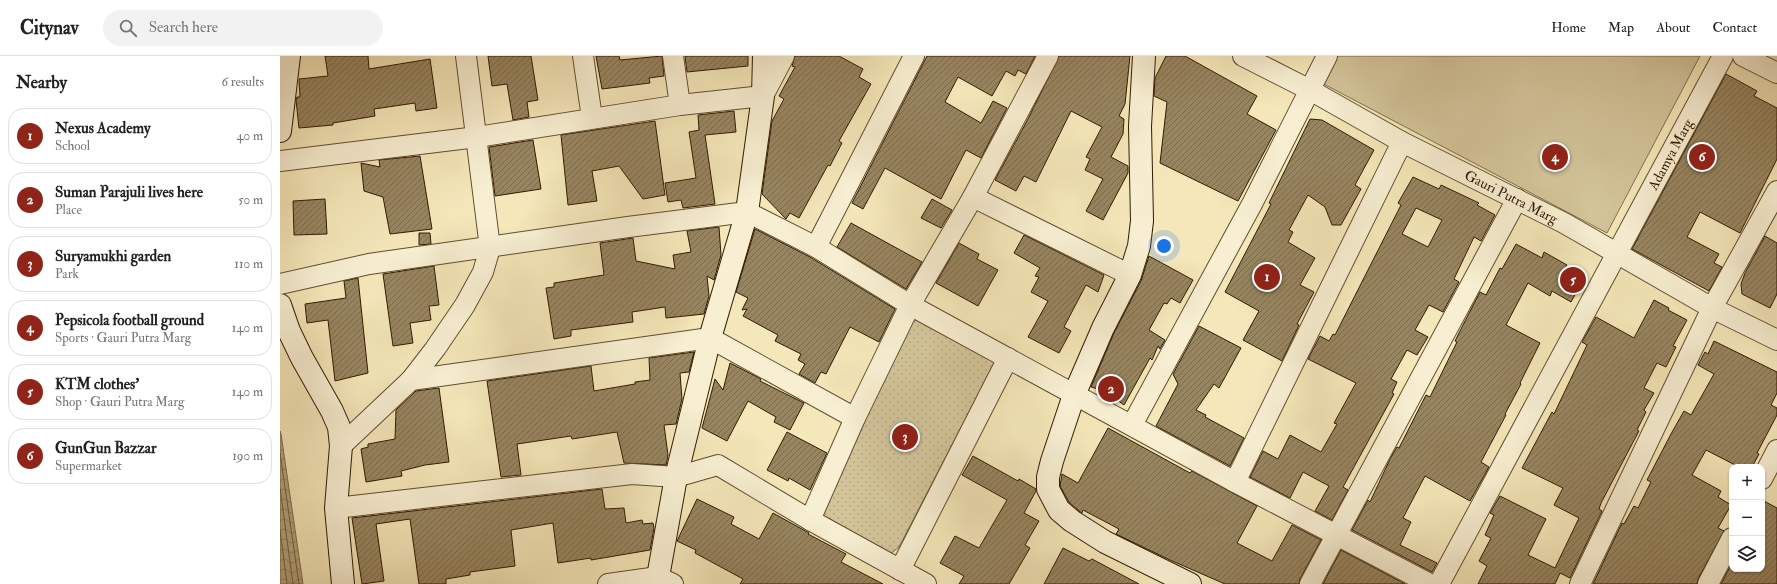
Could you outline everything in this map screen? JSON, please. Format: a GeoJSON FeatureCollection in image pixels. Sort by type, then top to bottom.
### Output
{"type":"FeatureCollection","features":[{"type":"Feature","properties":{"kind":"street"},"geometry":{"type":"LineString","coordinates":[[280,131],[289,56]]}},
{"type":"Feature","properties":{"kind":"street"},"geometry":{"type":"LineString","coordinates":[[341,446],[411,380],[465,305],[483,272],[490,248],[466,56]]}},
{"type":"Feature","properties":{"kind":"street"},"geometry":{"type":"LineString","coordinates":[[583,56],[592,118]]}},
{"type":"Feature","properties":{"kind":"street"},"geometry":{"type":"LineString","coordinates":[[673,56],[680,105]]}},
{"type":"Feature","properties":{"kind":"street"},"geometry":{"type":"LineString","coordinates":[[608,584],[663,582],[676,477],[710,338],[747,212],[764,96],[764,56]]}},
{"type":"Feature","properties":{"kind":"street"},"geometry":{"type":"LineString","coordinates":[[764,96],[784,56]]}},
{"type":"Feature","properties":{"kind":"street"},"geometry":{"type":"LineString","coordinates":[[816,246],[914,56]]}},
{"type":"Feature","properties":{"kind":"street"},"geometry":{"type":"LineString","coordinates":[[810,520],[855,418],[910,305],[973,197],[1048,56]]}},
{"type":"Feature","properties":{"kind":"street"},"geometry":{"type":"LineString","coordinates":[[1144,56],[1140,126],[1142,221],[1138,246],[1130,275],[1103,328],[1074,395],[1048,477],[1048,489],[1059,510],[1072,521],[1105,542],[1190,584]]}},
{"type":"Feature","properties":{"kind":"street","name":"Gauri Putra Marg"},"geometry":{"type":"LineString","coordinates":[[1243,56],[1310,90],[1402,142],[1517,199],[1618,253],[1712,308],[1777,340]]}},
{"type":"Feature","properties":{"kind":"street"},"geometry":{"type":"LineString","coordinates":[[1132,425],[1252,204],[1327,56]]}},
{"type":"Feature","properties":{"kind":"street","name":"Adamya Marg"},"geometry":{"type":"LineString","coordinates":[[1439,584],[1723,56]]}},
{"type":"Feature","properties":{"kind":"street"},"geometry":{"type":"LineString","coordinates":[[1743,56],[1777,73]]}},
{"type":"Feature","properties":{"kind":"street"},"geometry":{"type":"LineString","coordinates":[[280,161],[477,137],[680,105],[764,96]]}},
{"type":"Feature","properties":{"kind":"street"},"geometry":{"type":"LineString","coordinates":[[1234,482],[1402,142]]}},
{"type":"Feature","properties":{"kind":"street"},"geometry":{"type":"LineString","coordinates":[[1580,584],[1712,308],[1777,191]]}},
{"type":"Feature","properties":{"kind":"street"},"geometry":{"type":"LineString","coordinates":[[973,197],[1130,275]]}},
{"type":"Feature","properties":{"kind":"street"},"geometry":{"type":"LineString","coordinates":[[1310,584],[1517,199]]}},
{"type":"Feature","properties":{"kind":"street"},"geometry":{"type":"LineString","coordinates":[[280,284],[369,264],[490,248],[628,227],[747,212],[816,246],[910,305],[1074,395],[1132,425],[1234,482],[1430,584]]}},
{"type":"Feature","properties":{"kind":"street"},"geometry":{"type":"LineString","coordinates":[[280,305],[295,345],[332,411],[339,427],[341,446],[336,508],[343,584]]}},
{"type":"Feature","properties":{"kind":"street"},"geometry":{"type":"LineString","coordinates":[[411,380],[710,338],[855,418]]}},
{"type":"Feature","properties":{"kind":"street"},"geometry":{"type":"LineString","coordinates":[[900,570],[1008,358]]}},
{"type":"Feature","properties":{"kind":"street"},"geometry":{"type":"LineString","coordinates":[[1765,473],[1777,450]]}},
{"type":"Feature","properties":{"kind":"street"},"geometry":{"type":"LineString","coordinates":[[336,508],[632,474],[676,477],[718,465],[810,520],[926,584]]}},
{"type":"Feature","properties":{"kind":"street"},"geometry":{"type":"LineString","coordinates":[[1708,584],[1729,544]]}},
{"type":"Feature","properties":{"kind":"shaded area"},"geometry":{"type":"Polygon","coordinates":[[[1331,56],[1700,56],[1607,233],[1318,81],[1331,56]]]}},
{"type":"Feature","properties":{"kind":"shaded area"},"geometry":{"type":"Polygon","coordinates":[[[923,316],[995,362],[899,547],[889,555],[822,523],[818,512],[912,322],[923,316]]]}},
{"type":"Feature","properties":{"kind":"water"},"geometry":{"type":"Polygon","coordinates":[[[280,431],[281,434],[303,584],[280,584],[280,431]]]}},
{"type":"Feature","properties":{"kind":"building"},"geometry":{"type":"Polygon","coordinates":[[[325,56],[368,56],[369,69],[430,59],[437,108],[416,111],[415,103],[374,109],[375,116],[333,123],[333,125],[299,128],[296,100],[297,97],[300,97],[299,79],[328,76],[325,56]]]}},
{"type":"Feature","properties":{"kind":"building"},"geometry":{"type":"Polygon","coordinates":[[[488,56],[531,56],[538,100],[527,102],[529,117],[513,120],[507,84],[492,86],[488,56]]]}},
{"type":"Feature","properties":{"kind":"building"},"geometry":{"type":"Polygon","coordinates":[[[596,56],[619,56],[620,60],[662,56],[664,76],[649,78],[650,83],[602,89],[596,56]]]}},
{"type":"Feature","properties":{"kind":"building"},"geometry":{"type":"Polygon","coordinates":[[[685,56],[748,56],[748,66],[687,72],[685,56]]]}},
{"type":"Feature","properties":{"kind":"building"},"geometry":{"type":"Polygon","coordinates":[[[795,56],[839,56],[863,69],[859,77],[871,84],[839,141],[842,143],[830,166],[828,165],[799,218],[790,213],[786,219],[762,194],[772,121],[784,99],[779,96],[795,67],[792,66],[795,56]]]}},
{"type":"Feature","properties":{"kind":"building"},"geometry":{"type":"Polygon","coordinates":[[[927,56],[1035,56],[1026,74],[1018,70],[1015,76],[1006,71],[992,96],[958,77],[945,102],[981,123],[993,101],[1007,108],[981,158],[966,150],[941,199],[885,168],[863,209],[852,203],[927,56]]]}},
{"type":"Feature","properties":{"kind":"building"},"geometry":{"type":"Polygon","coordinates":[[[1059,56],[1130,56],[1125,104],[1119,116],[1124,119],[1123,134],[1111,157],[1128,166],[1128,173],[1103,220],[1086,211],[1103,179],[1085,170],[1090,159],[1086,157],[1102,127],[1071,111],[1036,182],[1024,176],[1016,191],[995,180],[1028,119],[1059,56]]]}},
{"type":"Feature","properties":{"kind":"building"},"geometry":{"type":"Polygon","coordinates":[[[1166,56],[1185,56],[1257,96],[1247,114],[1276,130],[1238,201],[1160,163],[1167,102],[1154,96],[1155,78],[1166,56]]]}},
{"type":"Feature","properties":{"kind":"building"},"geometry":{"type":"Polygon","coordinates":[[[1726,74],[1757,91],[1754,96],[1777,108],[1777,159],[1740,233],[1700,212],[1687,237],[1719,254],[1714,263],[1722,267],[1709,291],[1632,249],[1726,74]]]}},
{"type":"Feature","properties":{"kind":"building"},"geometry":{"type":"Polygon","coordinates":[[[734,111],[736,132],[705,135],[715,204],[683,208],[681,200],[668,202],[665,183],[696,178],[689,132],[699,130],[698,115],[734,111]]]}},
{"type":"Feature","properties":{"kind":"building"},"geometry":{"type":"Polygon","coordinates":[[[1310,119],[1322,120],[1374,150],[1355,185],[1361,189],[1341,225],[1332,225],[1325,207],[1308,195],[1289,230],[1293,232],[1288,242],[1315,258],[1300,285],[1314,292],[1297,324],[1299,325],[1282,361],[1243,340],[1259,311],[1225,292],[1271,204],[1269,203],[1310,119]]]}},
{"type":"Feature","properties":{"kind":"building"},"geometry":{"type":"Polygon","coordinates":[[[655,121],[665,195],[643,199],[619,166],[592,171],[597,201],[568,205],[561,135],[655,121]]]}},
{"type":"Feature","properties":{"kind":"building"},"geometry":{"type":"Polygon","coordinates":[[[533,140],[541,189],[495,196],[489,147],[533,140]]]}},
{"type":"Feature","properties":{"kind":"building"},"geometry":{"type":"Polygon","coordinates":[[[420,156],[432,229],[390,234],[383,197],[364,191],[361,163],[380,167],[379,160],[420,156]]]}},
{"type":"Feature","properties":{"kind":"building"},"geometry":{"type":"Polygon","coordinates":[[[1413,177],[1439,189],[1441,185],[1479,203],[1477,205],[1495,215],[1481,241],[1474,237],[1454,279],[1459,282],[1443,312],[1429,305],[1415,330],[1428,337],[1417,355],[1407,350],[1391,379],[1397,382],[1392,393],[1394,394],[1343,487],[1348,490],[1332,520],[1315,511],[1329,486],[1303,472],[1290,498],[1250,477],[1263,451],[1278,459],[1290,435],[1321,452],[1337,424],[1334,423],[1356,383],[1308,359],[1320,336],[1329,341],[1333,334],[1335,335],[1401,205],[1398,203],[1413,177]],[[1416,208],[1402,234],[1428,247],[1442,220],[1416,208]]]}},
{"type":"Feature","properties":{"kind":"building"},"geometry":{"type":"Polygon","coordinates":[[[325,199],[327,234],[294,235],[293,201],[325,199]]]}},
{"type":"Feature","properties":{"kind":"building"},"geometry":{"type":"Polygon","coordinates":[[[932,199],[952,210],[941,228],[921,218],[932,199]]]}},
{"type":"Feature","properties":{"kind":"building"},"geometry":{"type":"Polygon","coordinates":[[[851,223],[922,262],[906,289],[837,247],[851,223]]]}},
{"type":"Feature","properties":{"kind":"building"},"geometry":{"type":"Polygon","coordinates":[[[719,227],[721,255],[714,280],[707,276],[709,296],[704,314],[666,318],[665,307],[632,312],[633,322],[571,330],[571,336],[554,339],[546,288],[554,287],[554,283],[604,275],[600,243],[633,238],[636,261],[675,269],[673,255],[691,252],[687,231],[719,227]]]}},
{"type":"Feature","properties":{"kind":"building"},"geometry":{"type":"Polygon","coordinates":[[[755,229],[810,257],[895,309],[879,342],[850,327],[826,374],[821,372],[815,383],[799,374],[805,364],[798,360],[801,354],[775,341],[778,335],[743,316],[747,309],[742,310],[748,298],[736,292],[755,229]]]}},
{"type":"Feature","properties":{"kind":"building"},"geometry":{"type":"Polygon","coordinates":[[[419,233],[430,233],[431,244],[419,245],[419,233]]]}},
{"type":"Feature","properties":{"kind":"building"},"geometry":{"type":"Polygon","coordinates":[[[1024,235],[1104,275],[1098,292],[1086,285],[1064,327],[1071,331],[1059,353],[1028,337],[1048,301],[1031,292],[1039,277],[1035,276],[1040,268],[1014,253],[1024,235]]]}},
{"type":"Feature","properties":{"kind":"building"},"geometry":{"type":"Polygon","coordinates":[[[1765,236],[1777,243],[1777,294],[1770,308],[1742,294],[1741,284],[1745,273],[1765,236]]]}},
{"type":"Feature","properties":{"kind":"building"},"geometry":{"type":"Polygon","coordinates":[[[959,243],[979,254],[977,259],[998,270],[978,306],[936,283],[959,243]]]}},
{"type":"Feature","properties":{"kind":"building"},"geometry":{"type":"Polygon","coordinates":[[[1516,244],[1542,258],[1544,252],[1567,265],[1565,268],[1584,278],[1571,302],[1552,291],[1550,296],[1528,283],[1506,325],[1540,343],[1505,414],[1506,415],[1481,462],[1489,467],[1470,501],[1425,476],[1403,518],[1411,522],[1400,545],[1437,563],[1432,572],[1352,530],[1368,500],[1370,502],[1391,457],[1397,447],[1399,448],[1426,395],[1430,397],[1457,342],[1455,341],[1480,292],[1486,295],[1500,268],[1502,269],[1516,244]]]}},
{"type":"Feature","properties":{"kind":"building"},"geometry":{"type":"Polygon","coordinates":[[[1149,256],[1193,280],[1180,303],[1171,298],[1167,304],[1164,303],[1149,330],[1165,340],[1160,349],[1158,346],[1152,360],[1150,358],[1124,405],[1105,391],[1091,387],[1114,333],[1141,281],[1149,256]]]}},
{"type":"Feature","properties":{"kind":"building"},"geometry":{"type":"Polygon","coordinates":[[[434,266],[439,305],[429,306],[431,320],[410,323],[413,343],[393,346],[383,274],[434,266]]]}},
{"type":"Feature","properties":{"kind":"building"},"geometry":{"type":"Polygon","coordinates":[[[358,278],[368,373],[335,381],[328,320],[307,323],[305,304],[346,298],[344,281],[358,278]]]}},
{"type":"Feature","properties":{"kind":"building"},"geometry":{"type":"Polygon","coordinates":[[[1654,300],[1669,308],[1668,310],[1687,320],[1673,346],[1676,347],[1666,367],[1657,363],[1644,388],[1654,393],[1644,410],[1646,412],[1637,430],[1639,431],[1601,503],[1599,509],[1602,511],[1570,578],[1560,573],[1555,584],[1478,584],[1487,566],[1479,561],[1491,538],[1485,535],[1494,515],[1490,513],[1500,496],[1546,519],[1528,555],[1555,568],[1579,518],[1554,505],[1563,488],[1522,468],[1552,412],[1554,414],[1587,345],[1582,342],[1596,317],[1634,338],[1654,300]]]}},
{"type":"Feature","properties":{"kind":"building"},"geometry":{"type":"Polygon","coordinates":[[[1199,326],[1241,348],[1219,388],[1214,384],[1196,410],[1206,415],[1205,417],[1244,438],[1230,466],[1156,426],[1178,384],[1173,374],[1199,326]]]}},
{"type":"Feature","properties":{"kind":"building"},"geometry":{"type":"Polygon","coordinates":[[[1714,341],[1777,372],[1777,393],[1771,405],[1777,408],[1777,415],[1757,453],[1759,454],[1754,464],[1733,464],[1706,450],[1692,475],[1721,491],[1718,497],[1729,504],[1729,509],[1718,528],[1724,531],[1698,579],[1697,584],[1593,584],[1622,523],[1624,524],[1634,506],[1638,508],[1651,482],[1647,480],[1684,411],[1691,415],[1714,374],[1698,365],[1705,352],[1708,354],[1714,341]]]}},
{"type":"Feature","properties":{"kind":"building"},"geometry":{"type":"Polygon","coordinates":[[[694,352],[689,372],[680,373],[682,399],[676,424],[664,425],[668,455],[666,465],[624,463],[617,432],[572,439],[571,436],[517,444],[521,475],[501,477],[487,381],[591,366],[594,391],[650,380],[649,358],[694,352]]]}},
{"type":"Feature","properties":{"kind":"building"},"geometry":{"type":"Polygon","coordinates":[[[730,363],[761,379],[760,381],[804,403],[790,430],[774,422],[776,417],[748,401],[727,441],[702,428],[715,379],[723,390],[730,363]]]}},
{"type":"Feature","properties":{"kind":"building"},"geometry":{"type":"Polygon","coordinates":[[[439,388],[449,462],[425,465],[401,471],[402,476],[366,482],[361,449],[368,447],[368,444],[395,439],[396,410],[416,391],[439,388]]]}},
{"type":"Feature","properties":{"kind":"building"},"geometry":{"type":"Polygon","coordinates":[[[1108,428],[1190,473],[1192,471],[1257,506],[1237,543],[1272,561],[1292,525],[1321,540],[1300,579],[1299,584],[1225,584],[1116,534],[1119,529],[1083,510],[1082,513],[1079,511],[1069,502],[1060,486],[1062,474],[1078,483],[1108,428]]]}},
{"type":"Feature","properties":{"kind":"building"},"geometry":{"type":"Polygon","coordinates":[[[787,432],[827,453],[810,490],[789,478],[788,481],[767,470],[787,432]]]}},
{"type":"Feature","properties":{"kind":"building"},"geometry":{"type":"Polygon","coordinates":[[[973,456],[1018,481],[1019,479],[1036,489],[1024,513],[1039,521],[1025,545],[1030,548],[1009,584],[959,584],[964,576],[940,563],[955,536],[979,548],[1007,500],[962,475],[973,456]]]}},
{"type":"Feature","properties":{"kind":"building"},"geometry":{"type":"Polygon","coordinates":[[[602,489],[605,509],[624,508],[626,523],[642,520],[643,524],[653,523],[654,528],[650,550],[591,560],[591,558],[558,563],[553,523],[511,530],[515,566],[470,572],[470,575],[446,579],[446,584],[419,584],[410,519],[376,524],[384,581],[362,584],[352,518],[602,489]]]}},
{"type":"Feature","properties":{"kind":"building"},"geometry":{"type":"Polygon","coordinates":[[[697,499],[734,517],[731,524],[759,539],[773,513],[846,554],[841,562],[883,584],[740,584],[743,579],[695,553],[696,550],[677,541],[697,499]]]}},
{"type":"Feature","properties":{"kind":"building"},"geometry":{"type":"Polygon","coordinates":[[[1765,502],[1777,508],[1777,584],[1721,584],[1729,569],[1729,572],[1765,572],[1765,502]]]}},
{"type":"Feature","properties":{"kind":"building"},"geometry":{"type":"Polygon","coordinates":[[[1063,548],[1089,561],[1092,559],[1139,584],[1044,584],[1063,548]]]}},
{"type":"Feature","properties":{"kind":"building"},"geometry":{"type":"Polygon","coordinates":[[[1341,550],[1405,584],[1323,584],[1341,550]]]}},
{"type":"Feature","properties":{"kind":"place","name":"Pepsicola football ground"},"geometry":{"type":"Point","coordinates":[1555,157]}},
{"type":"Feature","properties":{"kind":"place","name":"GunGun Bazzar"},"geometry":{"type":"Point","coordinates":[1702,157]}},
{"type":"Feature","properties":{"kind":"place","name":"Nexus Academy"},"geometry":{"type":"Point","coordinates":[1267,277]}},
{"type":"Feature","properties":{"kind":"place","name":"KTM clothes'"},"geometry":{"type":"Point","coordinates":[1573,280]}},
{"type":"Feature","properties":{"kind":"place","name":"Suman Parajuli lives here"},"geometry":{"type":"Point","coordinates":[1111,389]}},
{"type":"Feature","properties":{"kind":"place","name":"Suryamukhi garden"},"geometry":{"type":"Point","coordinates":[905,437]}}]}
